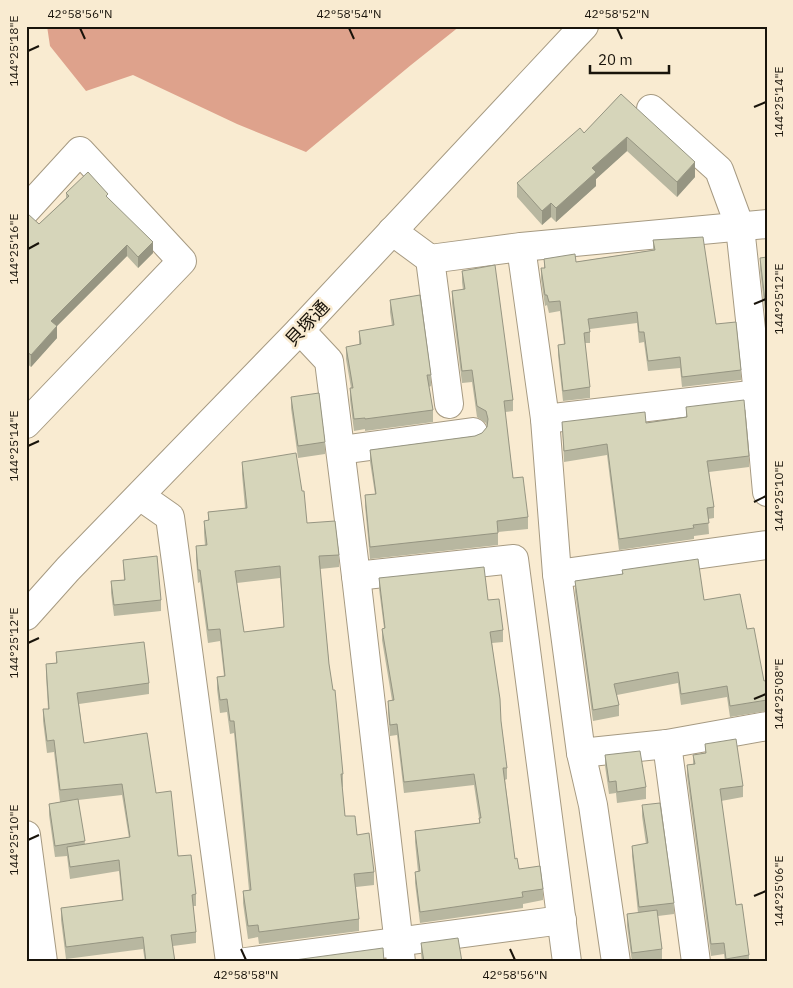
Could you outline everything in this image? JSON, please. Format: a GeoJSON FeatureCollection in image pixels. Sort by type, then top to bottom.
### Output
{"type":"FeatureCollection","features":[{"type":"Feature","properties":{"kind":"street","name":"貝塚通"},"geometry":{"type":"LineString","coordinates":[[26,616],[68,569],[300,330],[584,26]]}},
{"type":"Feature","properties":{"kind":"street"},"geometry":{"type":"LineString","coordinates":[[651,110],[719,170],[740,227],[762,393],[767,492]]}},
{"type":"Feature","properties":{"kind":"street"},"geometry":{"type":"LineString","coordinates":[[26,210],[80,151],[182,261],[26,424]]}},
{"type":"Feature","properties":{"kind":"street"},"geometry":{"type":"LineString","coordinates":[[392,231],[430,259],[521,247],[767,224]]}},
{"type":"Feature","properties":{"kind":"street"},"geometry":{"type":"LineString","coordinates":[[521,247],[545,419],[557,574],[581,753],[593,805],[616,962]]}},
{"type":"Feature","properties":{"kind":"street"},"geometry":{"type":"LineString","coordinates":[[430,259],[450,404]]}},
{"type":"Feature","properties":{"kind":"street"},"geometry":{"type":"LineString","coordinates":[[300,330],[329,361],[399,951]]}},
{"type":"Feature","properties":{"kind":"street"},"geometry":{"type":"LineString","coordinates":[[545,419],[762,393]]}},
{"type":"Feature","properties":{"kind":"street"},"geometry":{"type":"LineString","coordinates":[[341,450],[473,432]]}},
{"type":"Feature","properties":{"kind":"street"},"geometry":{"type":"LineString","coordinates":[[140,496],[170,517],[230,962]]}},
{"type":"Feature","properties":{"kind":"street"},"geometry":{"type":"LineString","coordinates":[[557,574],[767,546]]}},
{"type":"Feature","properties":{"kind":"street"},"geometry":{"type":"LineString","coordinates":[[356,576],[514,559],[567,962]]}},
{"type":"Feature","properties":{"kind":"street"},"geometry":{"type":"LineString","coordinates":[[581,753],[667,744],[767,726]]}},
{"type":"Feature","properties":{"kind":"street"},"geometry":{"type":"LineString","coordinates":[[667,744],[696,962]]}},
{"type":"Feature","properties":{"kind":"street"},"geometry":{"type":"LineString","coordinates":[[26,835],[43,962]]}},
{"type":"Feature","properties":{"kind":"street"},"geometry":{"type":"LineString","coordinates":[[246,962],[399,951],[562,920]]}},
{"type":"Feature","properties":{"kind":"shaded area"},"geometry":{"type":"Polygon","coordinates":[[[47,26],[460,26],[306,152],[237,124],[133,75],[86,91],[50,46],[47,26]]]}},
{"type":"Feature","properties":{"kind":"building"},"geometry":{"type":"Polygon","coordinates":[[[621,94],[695,162],[677,182],[627,137],[592,168],[596,172],[556,208],[551,203],[542,211],[517,183],[580,128],[584,133],[621,94]]]}},
{"type":"Feature","properties":{"kind":"building"},"geometry":{"type":"Polygon","coordinates":[[[88,172],[108,194],[106,196],[153,242],[138,257],[127,245],[51,321],[57,326],[31,355],[26,351],[26,216],[28,214],[39,224],[69,196],[66,193],[88,172]]]}},
{"type":"Feature","properties":{"kind":"building"},"geometry":{"type":"Polygon","coordinates":[[[703,237],[716,324],[736,322],[741,370],[682,377],[680,357],[648,361],[644,332],[639,332],[637,312],[588,319],[590,332],[584,333],[590,387],[563,391],[558,345],[565,344],[560,301],[549,302],[547,295],[545,295],[541,268],[545,268],[544,259],[575,254],[576,262],[655,250],[653,240],[703,237]]]}},
{"type":"Feature","properties":{"kind":"building"},"geometry":{"type":"Polygon","coordinates":[[[767,257],[767,318],[760,258],[767,257]]]}},
{"type":"Feature","properties":{"kind":"building"},"geometry":{"type":"Polygon","coordinates":[[[495,265],[513,400],[504,401],[513,478],[523,477],[528,517],[497,521],[498,533],[370,547],[365,495],[376,494],[370,450],[475,436],[482,433],[487,427],[486,411],[477,406],[472,370],[462,371],[452,291],[465,289],[462,271],[495,265]]]}},
{"type":"Feature","properties":{"kind":"building"},"geometry":{"type":"Polygon","coordinates":[[[420,295],[431,375],[427,375],[433,410],[354,419],[350,388],[353,388],[346,347],[361,344],[359,331],[394,325],[390,300],[420,295]]]}},
{"type":"Feature","properties":{"kind":"building"},"geometry":{"type":"Polygon","coordinates":[[[319,393],[325,442],[298,446],[291,397],[319,393]]]}},
{"type":"Feature","properties":{"kind":"building"},"geometry":{"type":"Polygon","coordinates":[[[744,400],[749,456],[707,461],[714,507],[707,508],[709,523],[693,525],[694,528],[619,539],[607,444],[564,451],[562,422],[645,412],[646,423],[687,417],[686,407],[744,400]]]}},
{"type":"Feature","properties":{"kind":"building"},"geometry":{"type":"Polygon","coordinates":[[[296,453],[302,491],[304,491],[307,523],[335,521],[339,555],[319,556],[329,664],[333,690],[335,690],[345,816],[355,816],[357,835],[369,833],[374,872],[354,874],[359,919],[259,932],[258,925],[248,926],[243,891],[251,890],[234,721],[230,721],[227,699],[220,700],[217,677],[225,676],[220,629],[208,630],[196,546],[207,545],[204,521],[209,520],[208,512],[247,508],[242,462],[296,453]],[[280,566],[235,571],[244,632],[284,627],[280,566]]]}},
{"type":"Feature","properties":{"kind":"building"},"geometry":{"type":"Polygon","coordinates":[[[157,556],[161,600],[114,605],[111,581],[125,580],[123,560],[157,556]]]}},
{"type":"Feature","properties":{"kind":"building"},"geometry":{"type":"Polygon","coordinates":[[[698,559],[704,600],[740,594],[747,629],[754,628],[764,681],[767,680],[767,700],[730,706],[727,686],[681,694],[678,672],[614,684],[619,705],[593,710],[575,581],[623,574],[622,570],[698,559]]]}},
{"type":"Feature","properties":{"kind":"building"},"geometry":{"type":"Polygon","coordinates":[[[484,567],[488,600],[499,599],[503,630],[490,632],[500,699],[507,768],[503,768],[515,859],[517,858],[519,869],[540,866],[543,889],[522,892],[523,897],[420,912],[415,872],[420,871],[415,831],[480,823],[479,818],[481,818],[474,774],[404,782],[397,724],[390,725],[388,701],[394,700],[382,629],[385,628],[379,578],[484,567]]]}},
{"type":"Feature","properties":{"kind":"building"},"geometry":{"type":"Polygon","coordinates":[[[144,642],[149,683],[77,693],[84,743],[147,733],[156,793],[171,791],[178,856],[191,855],[196,894],[192,895],[196,932],[171,935],[175,962],[146,962],[143,937],[66,947],[61,908],[123,900],[119,860],[70,867],[67,847],[130,837],[122,784],[60,790],[54,740],[47,741],[43,709],[49,709],[46,664],[57,663],[56,652],[144,642]]]}},
{"type":"Feature","properties":{"kind":"building"},"geometry":{"type":"Polygon","coordinates":[[[736,739],[743,786],[720,789],[736,905],[742,904],[749,955],[726,959],[724,943],[711,944],[687,765],[695,764],[693,755],[706,753],[705,744],[736,739]]]}},
{"type":"Feature","properties":{"kind":"building"},"geometry":{"type":"Polygon","coordinates":[[[640,751],[646,787],[617,792],[616,781],[609,782],[605,755],[640,751]]]}},
{"type":"Feature","properties":{"kind":"building"},"geometry":{"type":"Polygon","coordinates":[[[78,799],[85,841],[55,846],[49,804],[78,799]]]}},
{"type":"Feature","properties":{"kind":"building"},"geometry":{"type":"Polygon","coordinates":[[[660,803],[674,903],[639,907],[632,846],[648,843],[642,805],[660,803]]]}},
{"type":"Feature","properties":{"kind":"building"},"geometry":{"type":"Polygon","coordinates":[[[657,910],[662,949],[632,953],[627,914],[657,910]]]}},
{"type":"Feature","properties":{"kind":"building"},"geometry":{"type":"Polygon","coordinates":[[[458,938],[462,962],[424,962],[421,943],[458,938]]]}},
{"type":"Feature","properties":{"kind":"building"},"geometry":{"type":"Polygon","coordinates":[[[383,948],[384,962],[280,962],[383,948]]]}}]}
